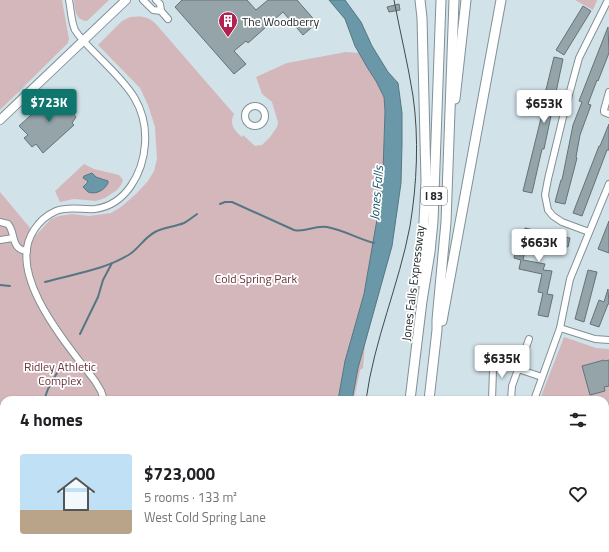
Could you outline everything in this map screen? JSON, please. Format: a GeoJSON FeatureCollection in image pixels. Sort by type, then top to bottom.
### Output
{"type":"FeatureCollection","features":[{"type":"Feature","properties":{"kind":"highway"},"geometry":{"type":"LineString","coordinates":[[420,0],[422,18],[426,181],[421,284],[422,301]]}},
{"type":"Feature","properties":{"kind":"highway","name":"Jones Falls Expressway"},"geometry":{"type":"LineString","coordinates":[[410,396],[433,221],[441,0]]}},
{"type":"Feature","properties":{"kind":"highway","name":"I 83"},"geometry":{"type":"LineString","coordinates":[[429,396],[445,238],[454,0]]}},
{"type":"Feature","properties":{"kind":"highway"},"geometry":{"type":"LineString","coordinates":[[448,158],[466,0]]}},
{"type":"Feature","properties":{"kind":"highway"},"geometry":{"type":"LineString","coordinates":[[437,330],[443,316],[501,0]]}},
{"type":"Feature","properties":{"kind":"main road"},"geometry":{"type":"LineString","coordinates":[[0,120],[126,0]]}},
{"type":"Feature","properties":{"kind":"street"},"geometry":{"type":"LineString","coordinates":[[69,0],[73,23],[76,30],[83,40],[135,98],[143,120],[145,143],[142,160],[136,178],[117,200],[104,207],[94,209],[66,208],[48,215],[40,222],[31,234],[27,251],[28,269],[39,303],[52,325],[95,381],[103,396]]}},
{"type":"Feature","properties":{"kind":"street"},"geometry":{"type":"LineString","coordinates":[[143,0],[153,10],[161,11]]}},
{"type":"Feature","properties":{"kind":"street"},"geometry":{"type":"LineString","coordinates":[[156,0],[160,4],[161,11],[168,19]]}},
{"type":"Feature","properties":{"kind":"street"},"geometry":{"type":"LineString","coordinates":[[589,232],[562,222],[553,216],[548,210],[546,195],[548,179],[561,125],[579,58],[608,0]]}},
{"type":"Feature","properties":{"kind":"street"},"geometry":{"type":"LineString","coordinates":[[609,92],[604,112],[609,114]]}},
{"type":"Feature","properties":{"kind":"street"},"geometry":{"type":"LineString","coordinates":[[242,103],[248,109]]}},
{"type":"Feature","properties":{"kind":"street"},"geometry":{"type":"LineString","coordinates":[[258,107],[263,111],[265,119],[262,124],[257,126],[244,124],[244,117],[248,109],[258,107]]}},
{"type":"Feature","properties":{"kind":"street"},"geometry":{"type":"LineString","coordinates":[[535,396],[560,328],[568,284],[609,184]]}},
{"type":"Feature","properties":{"kind":"street"},"geometry":{"type":"LineString","coordinates":[[0,222],[5,222],[10,226],[14,243],[22,250],[27,251]]}},
{"type":"Feature","properties":{"kind":"street"},"geometry":{"type":"LineString","coordinates":[[0,240],[13,238]]}},
{"type":"Feature","properties":{"kind":"street"},"geometry":{"type":"LineString","coordinates":[[560,328],[595,339],[609,340]]}},
{"type":"Feature","properties":{"kind":"street"},"geometry":{"type":"LineString","coordinates":[[511,396],[512,386],[529,339]]}},
{"type":"Feature","properties":{"kind":"street"},"geometry":{"type":"LineString","coordinates":[[492,396],[493,370],[496,355]]}},
{"type":"Feature","properties":{"kind":"street"},"geometry":{"type":"LineString","coordinates":[[518,369],[542,377]]}},
{"type":"Feature","properties":{"kind":"green space"},"geometry":{"type":"Polygon","coordinates":[[[0,0],[62,0],[69,39],[68,43],[0,110],[0,0]]]}},
{"type":"Feature","properties":{"kind":"green space"},"geometry":{"type":"Polygon","coordinates":[[[74,0],[109,0],[87,21],[80,19],[76,14],[74,0]]]}},
{"type":"Feature","properties":{"kind":"green space"},"geometry":{"type":"Polygon","coordinates":[[[575,0],[597,0],[593,10],[575,0]]]}},
{"type":"Feature","properties":{"kind":"green space","name":"Cold Spring Park"},"geometry":{"type":"Polygon","coordinates":[[[130,17],[143,17],[155,23],[234,114],[232,124],[237,132],[242,137],[243,135],[255,146],[262,145],[270,137],[277,127],[278,122],[272,102],[262,94],[256,77],[287,63],[346,52],[359,53],[384,97],[383,172],[376,221],[392,246],[365,344],[363,368],[360,370],[355,396],[0,396],[0,192],[36,235],[51,219],[59,216],[72,214],[89,216],[111,213],[121,207],[136,194],[148,181],[154,171],[157,159],[155,127],[148,105],[140,88],[98,45],[122,21],[130,17]]]}},
{"type":"Feature","properties":{"kind":"green space"},"geometry":{"type":"Polygon","coordinates":[[[84,164],[94,169],[119,175],[123,180],[117,190],[105,198],[96,201],[74,199],[60,202],[55,191],[84,164]],[[93,174],[83,178],[88,181],[85,184],[88,192],[94,193],[104,179],[96,177],[93,174]]]}},
{"type":"Feature","properties":{"kind":"green space"},"geometry":{"type":"Polygon","coordinates":[[[564,337],[596,348],[609,349],[609,396],[541,396],[564,337]]]}},
{"type":"Feature","properties":{"kind":"water","name":"Jones Falls"},"geometry":{"type":"Polygon","coordinates":[[[329,0],[345,0],[361,22],[372,46],[388,72],[398,83],[402,113],[401,183],[392,246],[358,368],[353,396],[339,396],[345,361],[364,294],[379,208],[383,172],[385,111],[384,97],[355,46],[345,19],[329,0]]]}},
{"type":"Feature","properties":{"kind":"water"},"geometry":{"type":"Polygon","coordinates":[[[92,173],[96,177],[108,181],[105,188],[94,193],[88,192],[83,187],[88,181],[83,178],[84,176],[92,173]]]}},
{"type":"Feature","properties":{"kind":"building","name":"The Woodberry"},"geometry":{"type":"Polygon","coordinates":[[[182,0],[247,0],[256,10],[268,0],[297,0],[317,23],[303,35],[283,12],[248,43],[246,41],[234,51],[246,64],[234,74],[175,7],[182,0]]]}},
{"type":"Feature","properties":{"kind":"building"},"geometry":{"type":"Polygon","coordinates":[[[399,4],[400,10],[389,12],[387,7],[399,4]]]}},
{"type":"Feature","properties":{"kind":"building"},"geometry":{"type":"Polygon","coordinates":[[[583,6],[591,11],[564,55],[556,50],[583,6]]]}},
{"type":"Feature","properties":{"kind":"building"},"geometry":{"type":"Polygon","coordinates":[[[608,27],[609,53],[588,104],[591,105],[580,135],[577,158],[565,204],[555,202],[562,180],[573,125],[582,102],[579,101],[608,27]]]}},
{"type":"Feature","properties":{"kind":"building"},"geometry":{"type":"Polygon","coordinates":[[[554,57],[563,59],[544,149],[542,149],[532,193],[523,191],[545,102],[543,102],[554,57]]]}},
{"type":"Feature","properties":{"kind":"building"},"geometry":{"type":"Polygon","coordinates":[[[52,96],[58,103],[65,97],[75,108],[71,111],[76,117],[72,123],[74,125],[43,153],[36,144],[32,147],[24,138],[28,135],[19,126],[52,96]]]}},
{"type":"Feature","properties":{"kind":"building"},"geometry":{"type":"Polygon","coordinates":[[[609,124],[609,150],[607,150],[582,216],[573,213],[599,146],[609,124]]]}},
{"type":"Feature","properties":{"kind":"building"},"geometry":{"type":"Polygon","coordinates":[[[609,221],[609,253],[598,249],[609,221]]]}},
{"type":"Feature","properties":{"kind":"building"},"geometry":{"type":"Polygon","coordinates":[[[525,228],[570,238],[568,247],[528,238],[523,260],[545,264],[543,270],[552,271],[547,294],[553,295],[548,317],[538,315],[543,293],[538,292],[542,274],[519,269],[521,260],[514,258],[519,236],[523,237],[525,228]]]}},
{"type":"Feature","properties":{"kind":"building"},"geometry":{"type":"Polygon","coordinates":[[[588,270],[597,272],[584,322],[575,319],[588,270]]]}},
{"type":"Feature","properties":{"kind":"building"},"geometry":{"type":"Polygon","coordinates":[[[608,289],[609,304],[599,327],[590,324],[599,300],[604,302],[608,289]]]}},
{"type":"Feature","properties":{"kind":"building"},"geometry":{"type":"Polygon","coordinates":[[[609,360],[609,386],[604,387],[605,391],[590,395],[582,366],[609,360]]]}},
{"type":"Feature","properties":{"kind":"waterway"},"geometry":{"type":"LineString","coordinates":[[220,204],[232,202],[294,230],[302,231],[318,227],[327,227],[374,243]]}},
{"type":"Feature","properties":{"kind":"waterway"},"geometry":{"type":"LineString","coordinates":[[45,282],[110,264],[133,252],[155,232],[184,223],[197,214]]}},
{"type":"Feature","properties":{"kind":"waterway"},"geometry":{"type":"LineString","coordinates":[[80,334],[98,297],[103,280],[112,263]]}},
{"type":"Feature","properties":{"kind":"waterway"},"geometry":{"type":"LineString","coordinates":[[0,285],[10,286]]}},
{"type":"Feature","properties":{"kind":"waterway"},"geometry":{"type":"LineString","coordinates":[[45,396],[63,362]]}},
{"type":"Feature","properties":{"kind":"tram line"},"geometry":{"type":"LineString","coordinates":[[367,396],[375,356],[400,270],[410,226],[416,177],[417,145],[415,112],[409,72],[394,0]]}},
{"type":"Feature","properties":{"kind":"place","name":"The Woodberry"},"geometry":{"type":"Point","coordinates":[228,38]}},
{"type":"Feature","properties":{"kind":"park label","name":"Ridley Athletic Complex"},"geometry":{"type":"Point","coordinates":[60,373]}}]}
